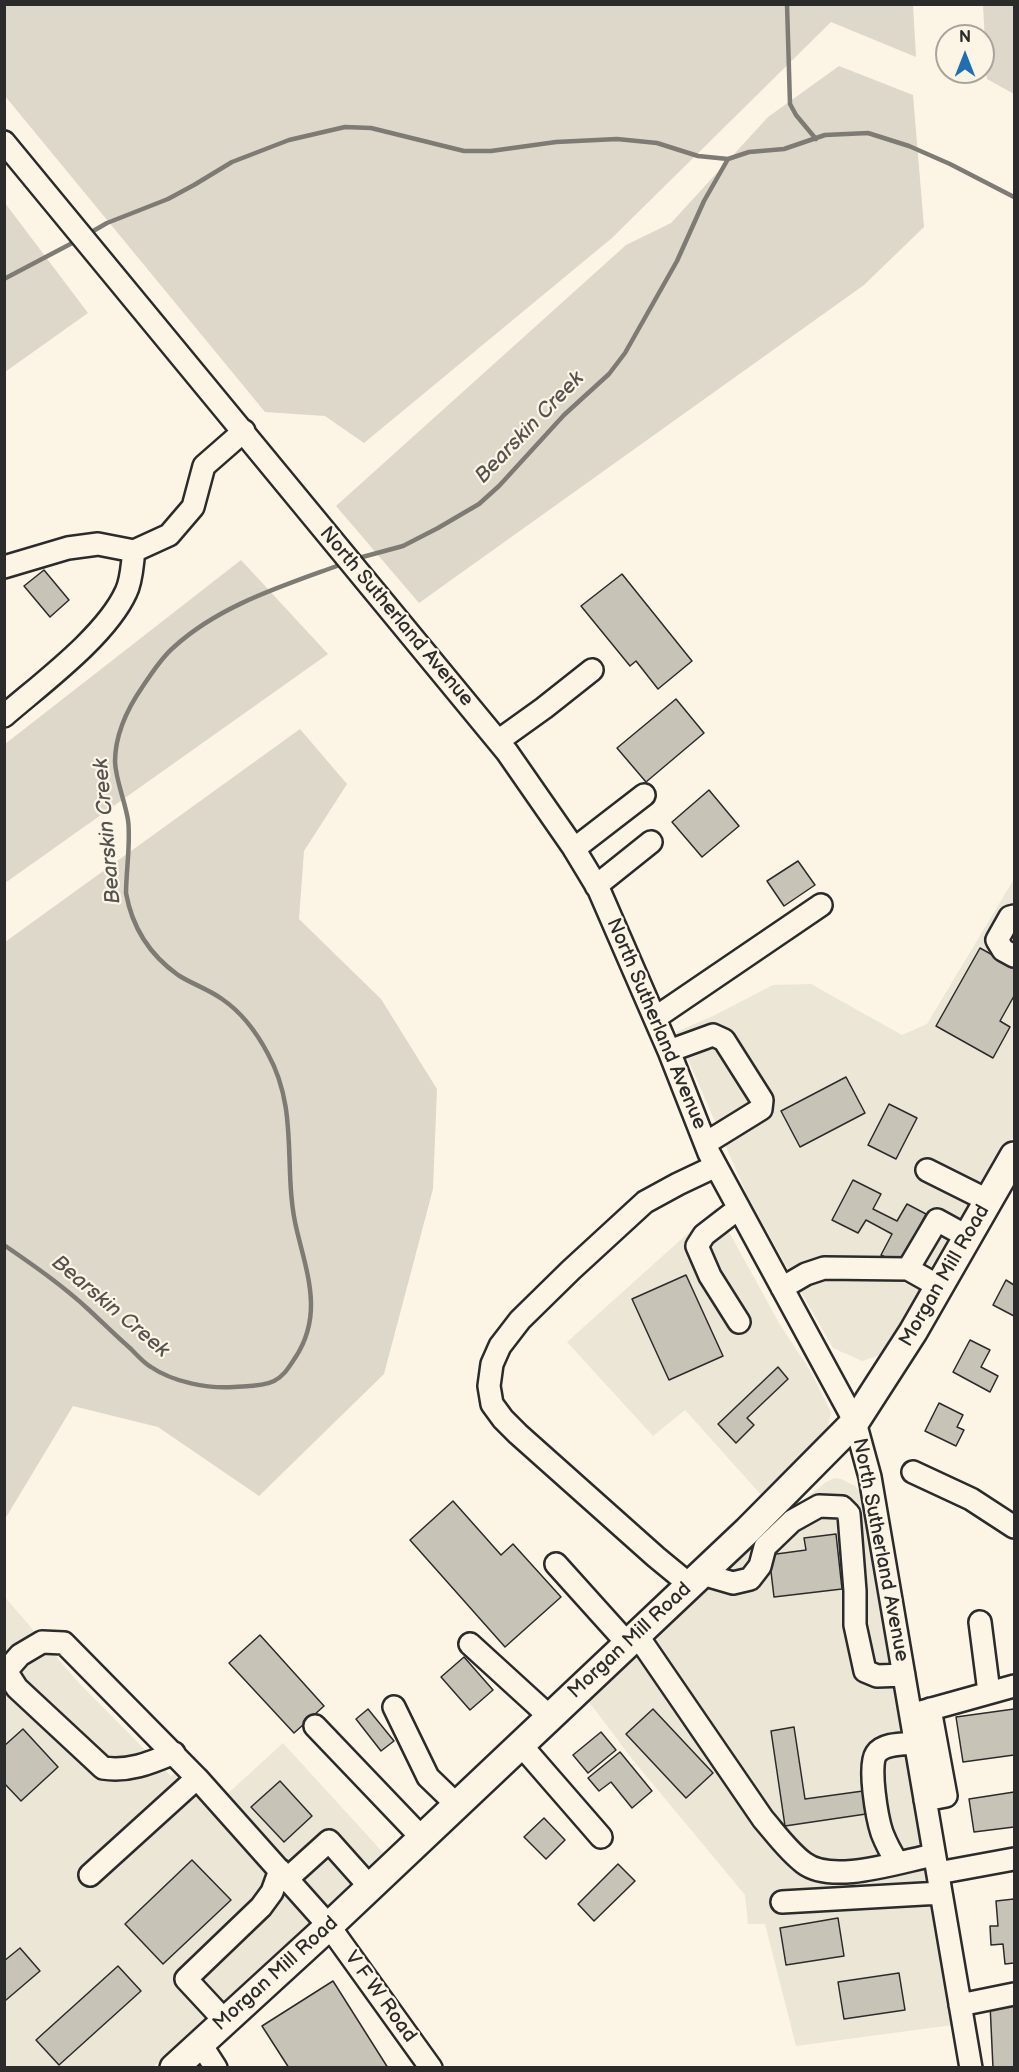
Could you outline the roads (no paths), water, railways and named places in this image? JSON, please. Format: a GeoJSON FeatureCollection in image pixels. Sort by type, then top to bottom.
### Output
{"type":"FeatureCollection","features":[{"type":"Feature","properties":{"kind":"main road","name":"Morgan Mill Road"},"geometry":{"type":"LineString","coordinates":[[174,2067],[329,1926],[633,1639],[855,1422],[940,1287],[1014,1157]]}},
{"type":"Feature","properties":{"kind":"street","name":"North Sutherland Avenue"},"geometry":{"type":"LineString","coordinates":[[4,142],[498,741],[574,849],[596,886],[655,1018],[716,1166],[855,1422],[870,1477],[904,1675],[920,1712],[915,1743],[971,2067]]}},
{"type":"Feature","properties":{"kind":"street"},"geometry":{"type":"LineString","coordinates":[[4,567],[68,548],[98,544],[134,551],[169,535],[193,507],[204,466],[244,431]]}},
{"type":"Feature","properties":{"kind":"street"},"geometry":{"type":"LineString","coordinates":[[4,716],[76,654],[115,613],[128,589],[134,551]]}},
{"type":"Feature","properties":{"kind":"street"},"geometry":{"type":"LineString","coordinates":[[498,741],[592,670]]}},
{"type":"Feature","properties":{"kind":"street"},"geometry":{"type":"LineString","coordinates":[[574,849],[644,795]]}},
{"type":"Feature","properties":{"kind":"street"},"geometry":{"type":"LineString","coordinates":[[596,886],[651,842]]}},
{"type":"Feature","properties":{"kind":"street"},"geometry":{"type":"LineString","coordinates":[[655,1018],[821,905]]}},
{"type":"Feature","properties":{"kind":"street"},"geometry":{"type":"LineString","coordinates":[[1014,916],[1010,916],[997,940],[1003,950],[1014,956]]}},
{"type":"Feature","properties":{"kind":"street"},"geometry":{"type":"LineString","coordinates":[[669,1051],[713,1035],[724,1040],[762,1100],[761,1109],[705,1143]]}},
{"type":"Feature","properties":{"kind":"street"},"geometry":{"type":"LineString","coordinates":[[716,1166],[645,1202],[520,1320],[500,1346],[492,1364],[489,1386],[492,1404],[510,1427],[656,1557],[696,1579],[733,1583],[750,1579],[760,1566],[765,1547],[792,1521],[819,1506],[842,1507],[849,1514],[855,1625],[865,1671],[877,1676],[904,1675]]}},
{"type":"Feature","properties":{"kind":"street"},"geometry":{"type":"LineString","coordinates":[[927,1170],[989,1201]]}},
{"type":"Feature","properties":{"kind":"street"},"geometry":{"type":"LineString","coordinates":[[738,1322],[710,1276],[698,1246],[704,1235],[739,1208]]}},
{"type":"Feature","properties":{"kind":"street"},"geometry":{"type":"LineString","coordinates":[[908,1269],[937,1220],[969,1237]]}},
{"type":"Feature","properties":{"kind":"street"},"geometry":{"type":"LineString","coordinates":[[782,1288],[806,1274],[824,1268],[908,1269],[940,1287]]}},
{"type":"Feature","properties":{"kind":"street"},"geometry":{"type":"LineString","coordinates":[[913,1472],[971,1499],[1014,1527]]}},
{"type":"Feature","properties":{"kind":"street"},"geometry":{"type":"LineString","coordinates":[[795,1483],[819,1506]]}},
{"type":"Feature","properties":{"kind":"street"},"geometry":{"type":"LineString","coordinates":[[556,1564],[633,1639],[763,1819],[786,1846],[806,1864],[822,1871],[845,1872],[869,1870],[897,1862],[938,1874]]}},
{"type":"Feature","properties":{"kind":"street"},"geometry":{"type":"LineString","coordinates":[[980,1622],[989,1692]]}},
{"type":"Feature","properties":{"kind":"street","name":"V F W Road"},"geometry":{"type":"LineString","coordinates":[[174,1753],[136,1768],[117,1770],[103,1768],[17,1688],[6,1671],[20,1655],[42,1642],[64,1643],[174,1753],[284,1874],[329,1926],[431,2067]]}},
{"type":"Feature","properties":{"kind":"street"},"geometry":{"type":"LineString","coordinates":[[470,1644],[550,1717]]}},
{"type":"Feature","properties":{"kind":"street"},"geometry":{"type":"LineString","coordinates":[[925,1800],[946,1796],[944,1782],[920,1712],[1014,1686]]}},
{"type":"Feature","properties":{"kind":"street"},"geometry":{"type":"LineString","coordinates":[[394,1707],[428,1777],[457,1805]]}},
{"type":"Feature","properties":{"kind":"street"},"geometry":{"type":"LineString","coordinates":[[315,1726],[422,1838]]}},
{"type":"Feature","properties":{"kind":"street"},"geometry":{"type":"LineString","coordinates":[[897,1862],[881,1830],[872,1765],[876,1753],[885,1746],[915,1743]]}},
{"type":"Feature","properties":{"kind":"street"},"geometry":{"type":"LineString","coordinates":[[520,1745],[601,1837]]}},
{"type":"Feature","properties":{"kind":"street"},"geometry":{"type":"LineString","coordinates":[[90,1875],[197,1778]]}},
{"type":"Feature","properties":{"kind":"street"},"geometry":{"type":"LineString","coordinates":[[225,2021],[186,1979],[261,1906],[284,1874],[329,1841],[370,1887]]}},
{"type":"Feature","properties":{"kind":"street"},"geometry":{"type":"LineString","coordinates":[[782,1902],[1014,1859]]}},
{"type":"Feature","properties":{"kind":"street"},"geometry":{"type":"LineString","coordinates":[[960,2005],[1014,1994]]}},
{"type":"Feature","properties":{"kind":"street"},"geometry":{"type":"LineString","coordinates":[[200,2043],[216,2067]]}},
{"type":"Feature","properties":{"kind":"waterway"},"geometry":{"type":"LineString","coordinates":[[787,4],[790,104],[816,139]]}},
{"type":"Feature","properties":{"kind":"waterway"},"geometry":{"type":"LineString","coordinates":[[88,234],[107,223],[168,199],[232,162],[289,140],[345,127],[371,128],[464,151],[491,151],[556,142],[617,139],[657,143],[698,156],[728,159]]}},
{"type":"Feature","properties":{"kind":"waterway","name":"Bearskin Creek"},"geometry":{"type":"LineString","coordinates":[[355,559],[403,546],[479,504],[499,486],[564,415],[609,374],[625,353],[677,261],[704,201],[728,159],[749,152],[784,149],[825,135],[868,133],[909,146],[1014,197]]}},
{"type":"Feature","properties":{"kind":"waterway"},"geometry":{"type":"LineString","coordinates":[[4,279],[78,240]]}},
{"type":"Feature","properties":{"kind":"waterway","name":"Bearskin Creek"},"geometry":{"type":"LineString","coordinates":[[4,1245],[68,1292],[146,1363],[170,1377],[202,1386],[254,1386],[269,1383],[278,1379],[286,1371],[304,1342],[309,1327],[311,1296],[293,1209],[287,1120],[278,1076],[264,1046],[242,1017],[222,999],[183,978],[168,967],[151,949],[138,929],[126,893],[129,828],[115,762],[117,742],[132,704],[157,666],[174,647],[192,632],[233,607],[345,563]]}}]}
